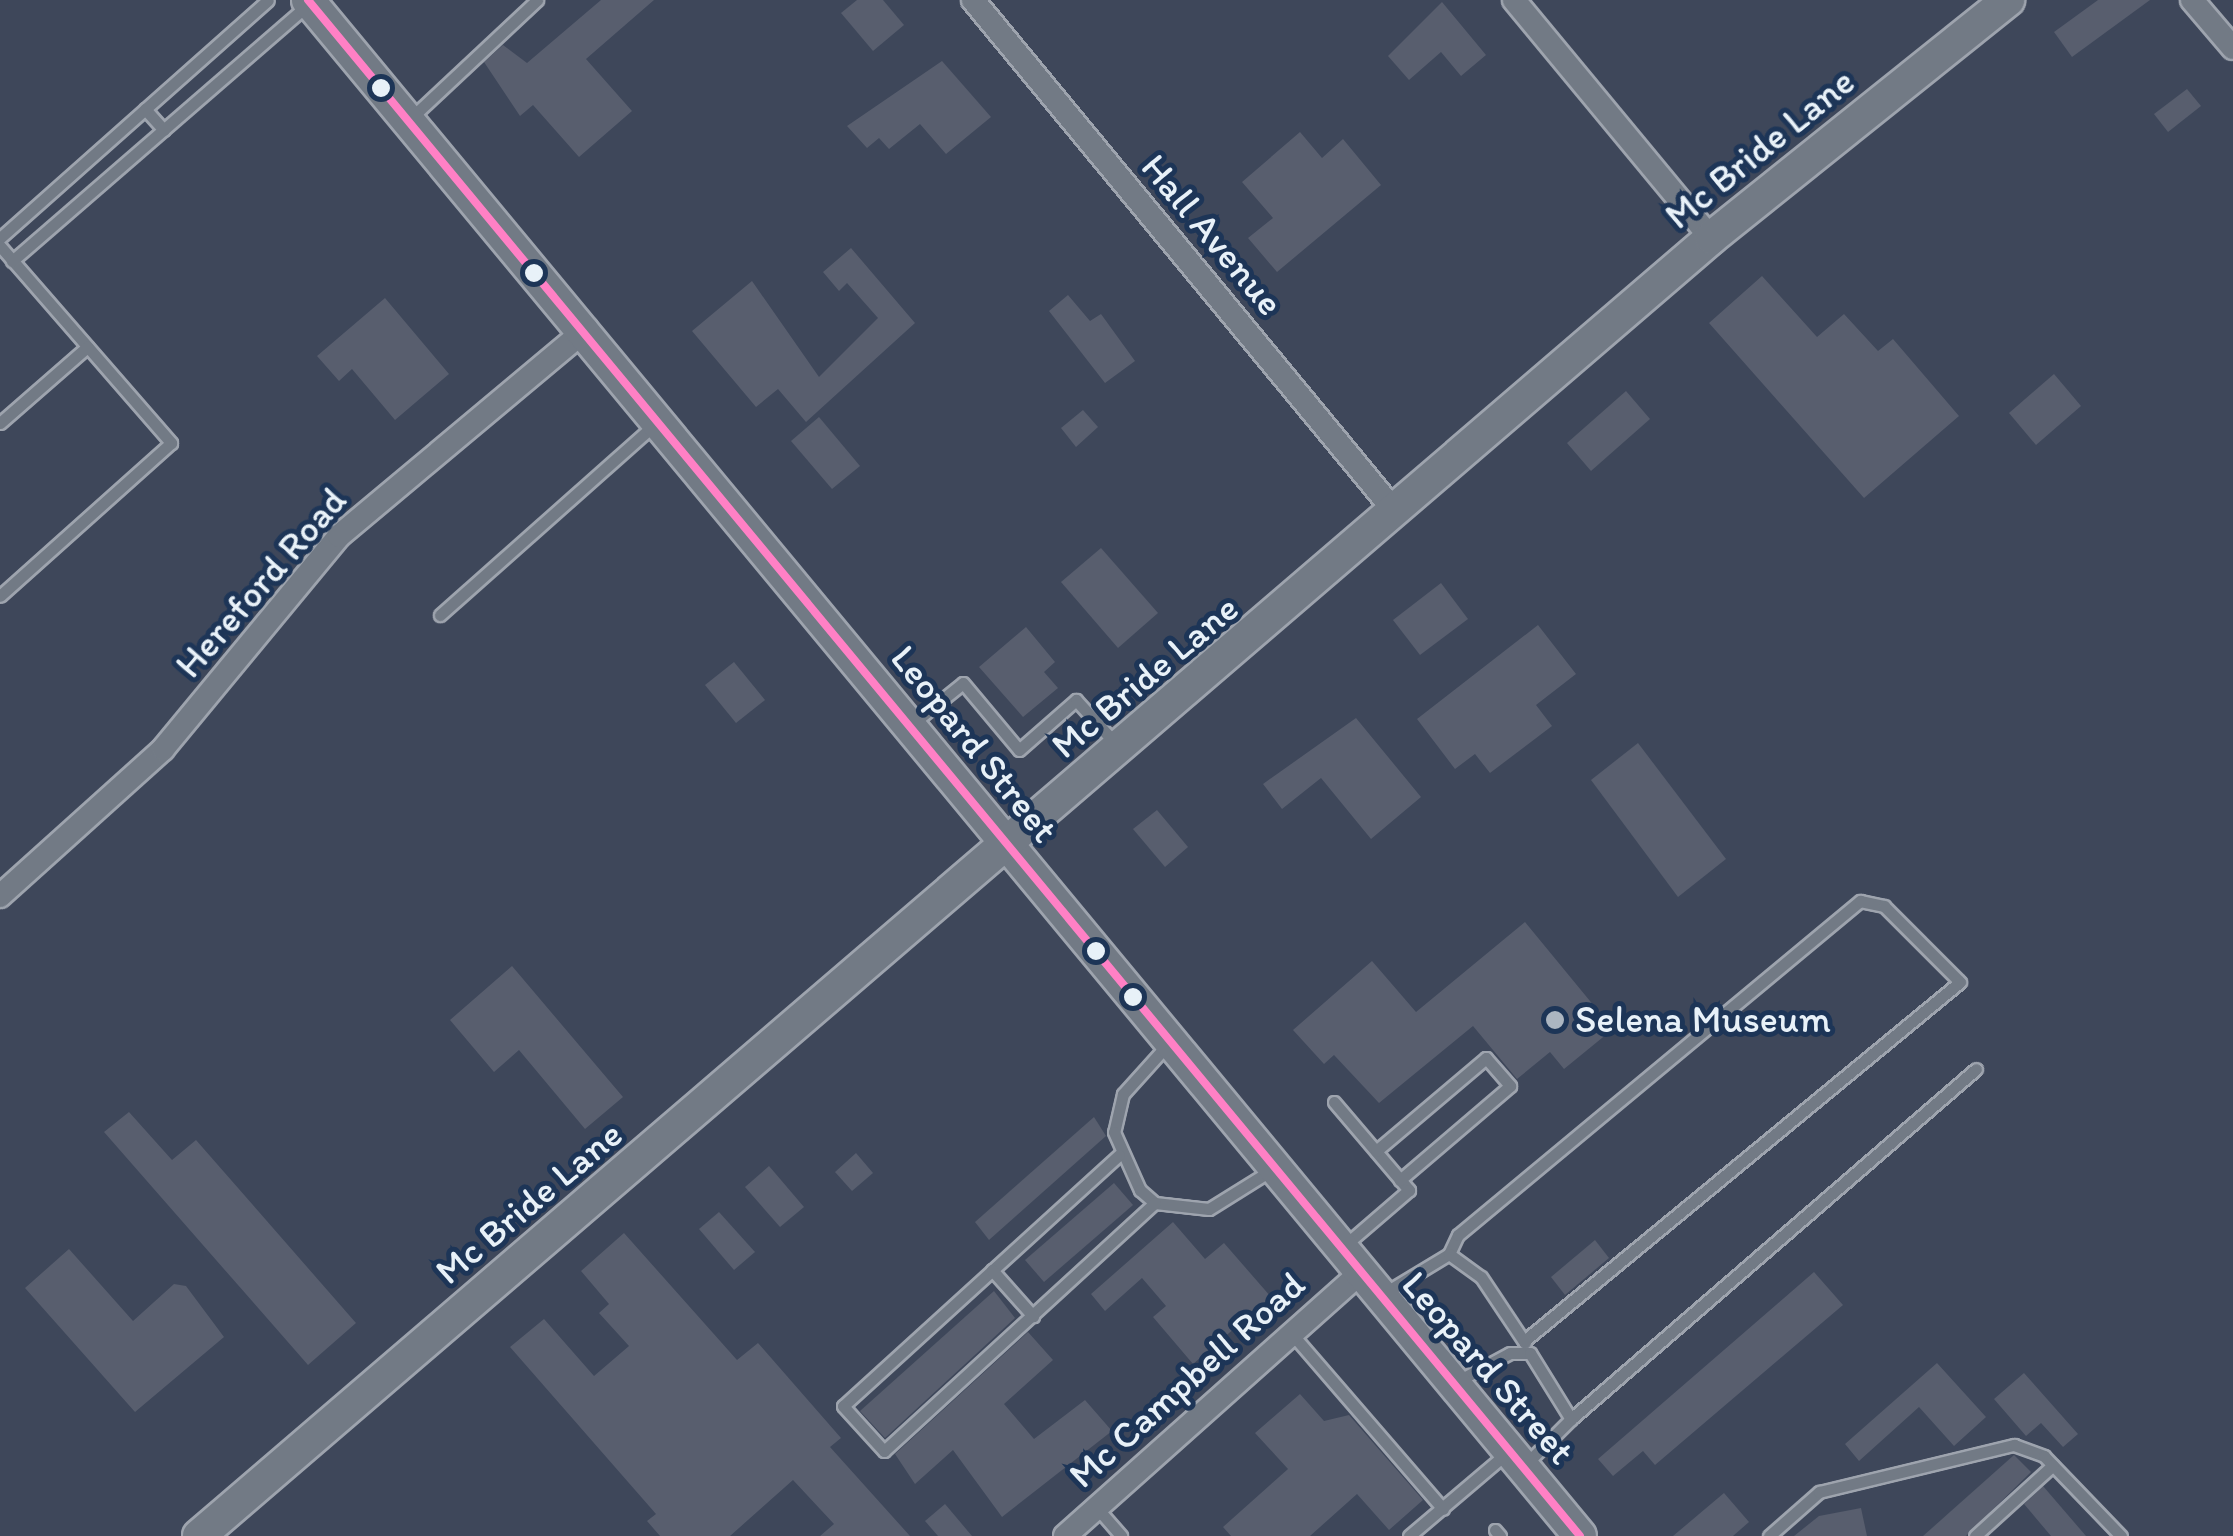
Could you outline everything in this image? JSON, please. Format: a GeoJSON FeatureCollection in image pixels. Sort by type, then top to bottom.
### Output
{"type":"FeatureCollection","features":[{"type":"Feature","properties":{"kind":"street","name":"Hall Avenue"},"geometry":{"type":"LineString","coordinates":[[973,0],[1397,514]]}},
{"type":"Feature","properties":{"kind":"street"},"geometry":{"type":"LineString","coordinates":[[1514,0],[1711,238]]}},
{"type":"Feature","properties":{"kind":"street","name":"Mc Bride Lane"},"geometry":{"type":"LineString","coordinates":[[200,1536],[1397,514],[1711,238],[2008,0]]}},
{"type":"Feature","properties":{"kind":"street"},"geometry":{"type":"LineString","coordinates":[[2192,0],[2233,48]]}},
{"type":"Feature","properties":{"kind":"street","name":"Leopard Street"},"geometry":{"type":"LineString","coordinates":[[309,1],[587,330],[1356,1276],[1578,1535]]}},
{"type":"Feature","properties":{"kind":"street","name":"Hereford Road"},"geometry":{"type":"LineString","coordinates":[[0,896],[163,749],[340,536],[587,330]]}},
{"type":"Feature","properties":{"kind":"street","name":"Mc Campbell Road"},"geometry":{"type":"LineString","coordinates":[[1065,1536],[1356,1276]]}},
{"type":"Feature","properties":{"kind":"lane"},"geometry":{"type":"LineString","coordinates":[[0,238],[268,0]]}},
{"type":"Feature","properties":{"kind":"lane"},"geometry":{"type":"LineString","coordinates":[[410,120],[537,0]]}},
{"type":"Feature","properties":{"kind":"lane"},"geometry":{"type":"LineString","coordinates":[[12,261],[309,1]]}},
{"type":"Feature","properties":{"kind":"lane"},"geometry":{"type":"LineString","coordinates":[[146,109],[164,130]]}},
{"type":"Feature","properties":{"kind":"lane"},"geometry":{"type":"LineString","coordinates":[[0,246],[171,444],[0,596]]}},
{"type":"Feature","properties":{"kind":"lane"},"geometry":{"type":"LineString","coordinates":[[0,422],[87,347]]}},
{"type":"Feature","properties":{"kind":"lane"},"geometry":{"type":"LineString","coordinates":[[440,615],[660,419]]}},
{"type":"Feature","properties":{"kind":"lane"},"geometry":{"type":"LineString","coordinates":[[909,726],[962,683],[1019,750],[1076,700],[1122,750]]}},
{"type":"Feature","properties":{"kind":"lane"},"geometry":{"type":"LineString","coordinates":[[1449,1254],[1458,1234],[1860,901],[1884,906],[1960,982],[1524,1340]]}},
{"type":"Feature","properties":{"kind":"lane"},"geometry":{"type":"LineString","coordinates":[[1169,1043],[1123,1094],[1119,1155],[1156,1203],[1209,1209],[1270,1171]]}},
{"type":"Feature","properties":{"kind":"lane"},"geometry":{"type":"LineString","coordinates":[[1376,1151],[1486,1058],[1510,1086],[1400,1180]]}},
{"type":"Feature","properties":{"kind":"lane"},"geometry":{"type":"LineString","coordinates":[[1410,1536],[1571,1419],[1976,1068]]}},
{"type":"Feature","properties":{"kind":"lane"},"geometry":{"type":"LineString","coordinates":[[1334,1102],[1409,1190],[1356,1276]]}},
{"type":"Feature","properties":{"kind":"lane"},"geometry":{"type":"LineString","coordinates":[[1119,1155],[843,1406],[884,1451],[1156,1203]]}},
{"type":"Feature","properties":{"kind":"lane"},"geometry":{"type":"LineString","coordinates":[[1449,1254],[1481,1278],[1571,1419]]}},
{"type":"Feature","properties":{"kind":"lane"},"geometry":{"type":"LineString","coordinates":[[1356,1276],[1449,1254]]}},
{"type":"Feature","properties":{"kind":"lane"},"geometry":{"type":"LineString","coordinates":[[992,1270],[1032,1316]]}},
{"type":"Feature","properties":{"kind":"lane"},"geometry":{"type":"LineString","coordinates":[[1292,1334],[1444,1509]]}},
{"type":"Feature","properties":{"kind":"lane"},"geometry":{"type":"LineString","coordinates":[[1450,1385],[1510,1353],[1530,1353]]}},
{"type":"Feature","properties":{"kind":"lane"},"geometry":{"type":"LineString","coordinates":[[1769,1536],[1819,1492],[2014,1445],[2053,1466],[2120,1536]]}},
{"type":"Feature","properties":{"kind":"lane"},"geometry":{"type":"LineString","coordinates":[[1975,1536],[2053,1466]]}},
{"type":"Feature","properties":{"kind":"lane"},"geometry":{"type":"LineString","coordinates":[[1097,1508],[1122,1536]]}},
{"type":"Feature","properties":{"kind":"building"},"geometry":{"type":"Polygon","coordinates":[[[601,0],[654,0],[586,59],[632,111],[579,157],[533,105],[520,116],[484,62],[503,45],[527,63],[601,0]]]}},
{"type":"Feature","properties":{"kind":"building"},"geometry":{"type":"Polygon","coordinates":[[[857,0],[883,0],[904,25],[873,51],[841,13],[857,0]]]}},
{"type":"Feature","properties":{"kind":"building"},"geometry":{"type":"Polygon","coordinates":[[[2098,0],[2150,0],[2072,57],[2054,32],[2098,0]]]}},
{"type":"Feature","properties":{"kind":"building"},"geometry":{"type":"Polygon","coordinates":[[[1442,2],[1486,55],[1461,76],[1441,52],[1409,80],[1388,56],[1442,2]]]}},
{"type":"Feature","properties":{"kind":"building"},"geometry":{"type":"Polygon","coordinates":[[[942,61],[991,117],[946,154],[920,124],[889,149],[879,138],[867,148],[847,126],[942,61]]]}},
{"type":"Feature","properties":{"kind":"building"},"geometry":{"type":"Polygon","coordinates":[[[2187,89],[2201,106],[2168,132],[2154,114],[2187,89]]]}},
{"type":"Feature","properties":{"kind":"building"},"geometry":{"type":"Polygon","coordinates":[[[1300,132],[1322,158],[1343,139],[1381,185],[1277,272],[1248,238],[1273,218],[1242,182],[1300,132]]]}},
{"type":"Feature","properties":{"kind":"building"},"geometry":{"type":"Polygon","coordinates":[[[851,248],[915,323],[806,422],[778,389],[756,407],[692,331],[752,281],[819,377],[878,318],[847,283],[839,291],[823,272],[851,248]]]}},
{"type":"Feature","properties":{"kind":"building"},"geometry":{"type":"Polygon","coordinates":[[[1762,276],[1817,337],[1844,314],[1878,351],[1893,339],[1959,416],[1864,498],[1709,323],[1762,276]]]}},
{"type":"Feature","properties":{"kind":"building"},"geometry":{"type":"Polygon","coordinates":[[[1068,295],[1090,321],[1101,314],[1135,361],[1105,383],[1049,311],[1068,295]]]}},
{"type":"Feature","properties":{"kind":"building"},"geometry":{"type":"Polygon","coordinates":[[[385,298],[449,374],[395,420],[352,369],[339,381],[317,356],[385,298]]]}},
{"type":"Feature","properties":{"kind":"building"},"geometry":{"type":"Polygon","coordinates":[[[2054,374],[2081,406],[2036,445],[2009,413],[2054,374]]]}},
{"type":"Feature","properties":{"kind":"building"},"geometry":{"type":"Polygon","coordinates":[[[1626,391],[1650,419],[1591,471],[1567,443],[1626,391]]]}},
{"type":"Feature","properties":{"kind":"building"},"geometry":{"type":"Polygon","coordinates":[[[1083,410],[1098,427],[1076,447],[1061,428],[1083,410]]]}},
{"type":"Feature","properties":{"kind":"building"},"geometry":{"type":"Polygon","coordinates":[[[819,417],[860,466],[832,489],[791,441],[819,417]]]}},
{"type":"Feature","properties":{"kind":"building"},"geometry":{"type":"Polygon","coordinates":[[[1101,548],[1158,613],[1118,648],[1061,582],[1101,548]]]}},
{"type":"Feature","properties":{"kind":"building"},"geometry":{"type":"Polygon","coordinates":[[[1441,583],[1468,619],[1420,655],[1393,620],[1441,583]]]}},
{"type":"Feature","properties":{"kind":"building"},"geometry":{"type":"Polygon","coordinates":[[[1538,625],[1576,674],[1536,705],[1552,726],[1490,773],[1475,754],[1455,769],[1417,719],[1538,625]]]}},
{"type":"Feature","properties":{"kind":"building"},"geometry":{"type":"Polygon","coordinates":[[[1026,627],[1055,662],[1044,672],[1058,688],[1023,717],[979,667],[1026,627]]]}},
{"type":"Feature","properties":{"kind":"building"},"geometry":{"type":"Polygon","coordinates":[[[734,662],[765,700],[736,723],[705,685],[734,662]]]}},
{"type":"Feature","properties":{"kind":"building"},"geometry":{"type":"Polygon","coordinates":[[[1356,718],[1421,797],[1371,839],[1321,778],[1282,809],[1263,784],[1356,718]]]}},
{"type":"Feature","properties":{"kind":"building"},"geometry":{"type":"Polygon","coordinates":[[[1638,743],[1726,859],[1678,897],[1591,780],[1638,743]]]}},
{"type":"Feature","properties":{"kind":"building"},"geometry":{"type":"Polygon","coordinates":[[[1157,810],[1188,847],[1165,867],[1133,829],[1157,810]]]}},
{"type":"Feature","properties":{"kind":"building","name":"Selena Museum"},"geometry":{"type":"Polygon","coordinates":[[[1525,922],[1613,1029],[1564,1069],[1550,1052],[1517,1079],[1473,1026],[1379,1103],[1334,1055],[1324,1064],[1293,1030],[1372,961],[1416,1012],[1525,922]]]}},
{"type":"Feature","properties":{"kind":"building"},"geometry":{"type":"Polygon","coordinates":[[[512,966],[623,1097],[585,1129],[519,1050],[494,1072],[450,1020],[512,966]]]}},
{"type":"Feature","properties":{"kind":"building"},"geometry":{"type":"Polygon","coordinates":[[[129,1112],[172,1160],[196,1140],[356,1323],[308,1365],[104,1132],[129,1112]]]}},
{"type":"Feature","properties":{"kind":"building"},"geometry":{"type":"Polygon","coordinates":[[[1094,1117],[1106,1136],[989,1240],[975,1222],[1094,1117]]]}},
{"type":"Feature","properties":{"kind":"building"},"geometry":{"type":"Polygon","coordinates":[[[856,1153],[873,1173],[852,1191],[835,1172],[856,1153]]]}},
{"type":"Feature","properties":{"kind":"building"},"geometry":{"type":"Polygon","coordinates":[[[769,1166],[804,1207],[780,1227],[745,1187],[769,1166]]]}},
{"type":"Feature","properties":{"kind":"building"},"geometry":{"type":"Polygon","coordinates":[[[1114,1183],[1133,1205],[1044,1282],[1025,1260],[1114,1183]]]}},
{"type":"Feature","properties":{"kind":"building"},"geometry":{"type":"Polygon","coordinates":[[[719,1212],[755,1252],[734,1270],[699,1229],[719,1212]]]}},
{"type":"Feature","properties":{"kind":"building"},"geometry":{"type":"Polygon","coordinates":[[[1173,1222],[1205,1259],[1224,1243],[1271,1297],[1193,1364],[1153,1317],[1166,1306],[1142,1278],[1105,1311],[1091,1294],[1173,1222]]]}},
{"type":"Feature","properties":{"kind":"building"},"geometry":{"type":"Polygon","coordinates":[[[624,1233],[737,1360],[758,1343],[841,1438],[830,1447],[910,1536],[820,1536],[834,1524],[793,1480],[730,1536],[660,1536],[647,1521],[656,1514],[510,1347],[544,1319],[594,1376],[629,1346],[599,1313],[609,1304],[581,1271],[624,1233]]]}},
{"type":"Feature","properties":{"kind":"building"},"geometry":{"type":"Polygon","coordinates":[[[1595,1240],[1609,1258],[1565,1295],[1551,1277],[1595,1240]]]}},
{"type":"Feature","properties":{"kind":"building"},"geometry":{"type":"Polygon","coordinates":[[[69,1249],[133,1321],[174,1284],[186,1286],[224,1337],[135,1412],[25,1288],[69,1249]]]}},
{"type":"Feature","properties":{"kind":"building"},"geometry":{"type":"Polygon","coordinates":[[[1814,1272],[1843,1305],[1655,1465],[1643,1451],[1613,1476],[1598,1459],[1814,1272]]]}},
{"type":"Feature","properties":{"kind":"building"},"geometry":{"type":"Polygon","coordinates":[[[994,1291],[1015,1318],[885,1438],[860,1411],[994,1291]]]}},
{"type":"Feature","properties":{"kind":"building"},"geometry":{"type":"Polygon","coordinates":[[[1028,1332],[1053,1360],[1004,1404],[1034,1439],[1085,1400],[1112,1431],[1002,1517],[953,1450],[915,1484],[895,1454],[1028,1332]]]}},
{"type":"Feature","properties":{"kind":"building"},"geometry":{"type":"Polygon","coordinates":[[[1937,1363],[1986,1417],[1954,1446],[1919,1407],[1859,1461],[1845,1444],[1937,1363]]]}},
{"type":"Feature","properties":{"kind":"building"},"geometry":{"type":"Polygon","coordinates":[[[2024,1373],[2078,1434],[2063,1447],[2041,1423],[2026,1436],[1994,1399],[2024,1373]]]}},
{"type":"Feature","properties":{"kind":"building"},"geometry":{"type":"Polygon","coordinates":[[[1300,1394],[1324,1421],[1349,1415],[1423,1500],[1389,1530],[1357,1494],[1310,1536],[1231,1536],[1223,1527],[1288,1469],[1255,1433],[1300,1394]]]}},
{"type":"Feature","properties":{"kind":"building"},"geometry":{"type":"Polygon","coordinates":[[[2014,1455],[2031,1472],[1966,1536],[1923,1536],[2014,1455]]]}},
{"type":"Feature","properties":{"kind":"building"},"geometry":{"type":"Polygon","coordinates":[[[2043,1486],[2086,1536],[2051,1536],[2024,1504],[2043,1486]]]}},
{"type":"Feature","properties":{"kind":"building"},"geometry":{"type":"Polygon","coordinates":[[[1724,1493],[1749,1522],[1733,1536],[1673,1536],[1724,1493]]]}},
{"type":"Feature","properties":{"kind":"building"},"geometry":{"type":"Polygon","coordinates":[[[945,1504],[972,1536],[938,1536],[925,1521],[945,1504]]]}},
{"type":"Feature","properties":{"kind":"building"},"geometry":{"type":"Polygon","coordinates":[[[1861,1508],[1867,1536],[1794,1536],[1819,1516],[1861,1508]]]}},
{"type":"Feature","properties":{"kind":"transit line"},"geometry":{"type":"LineString","coordinates":[[308,0],[1580,1536]]}},
{"type":"Feature","properties":{"kind":"place","name":"Selena Museum"},"geometry":{"type":"Point","coordinates":[1555,1020]}}]}
